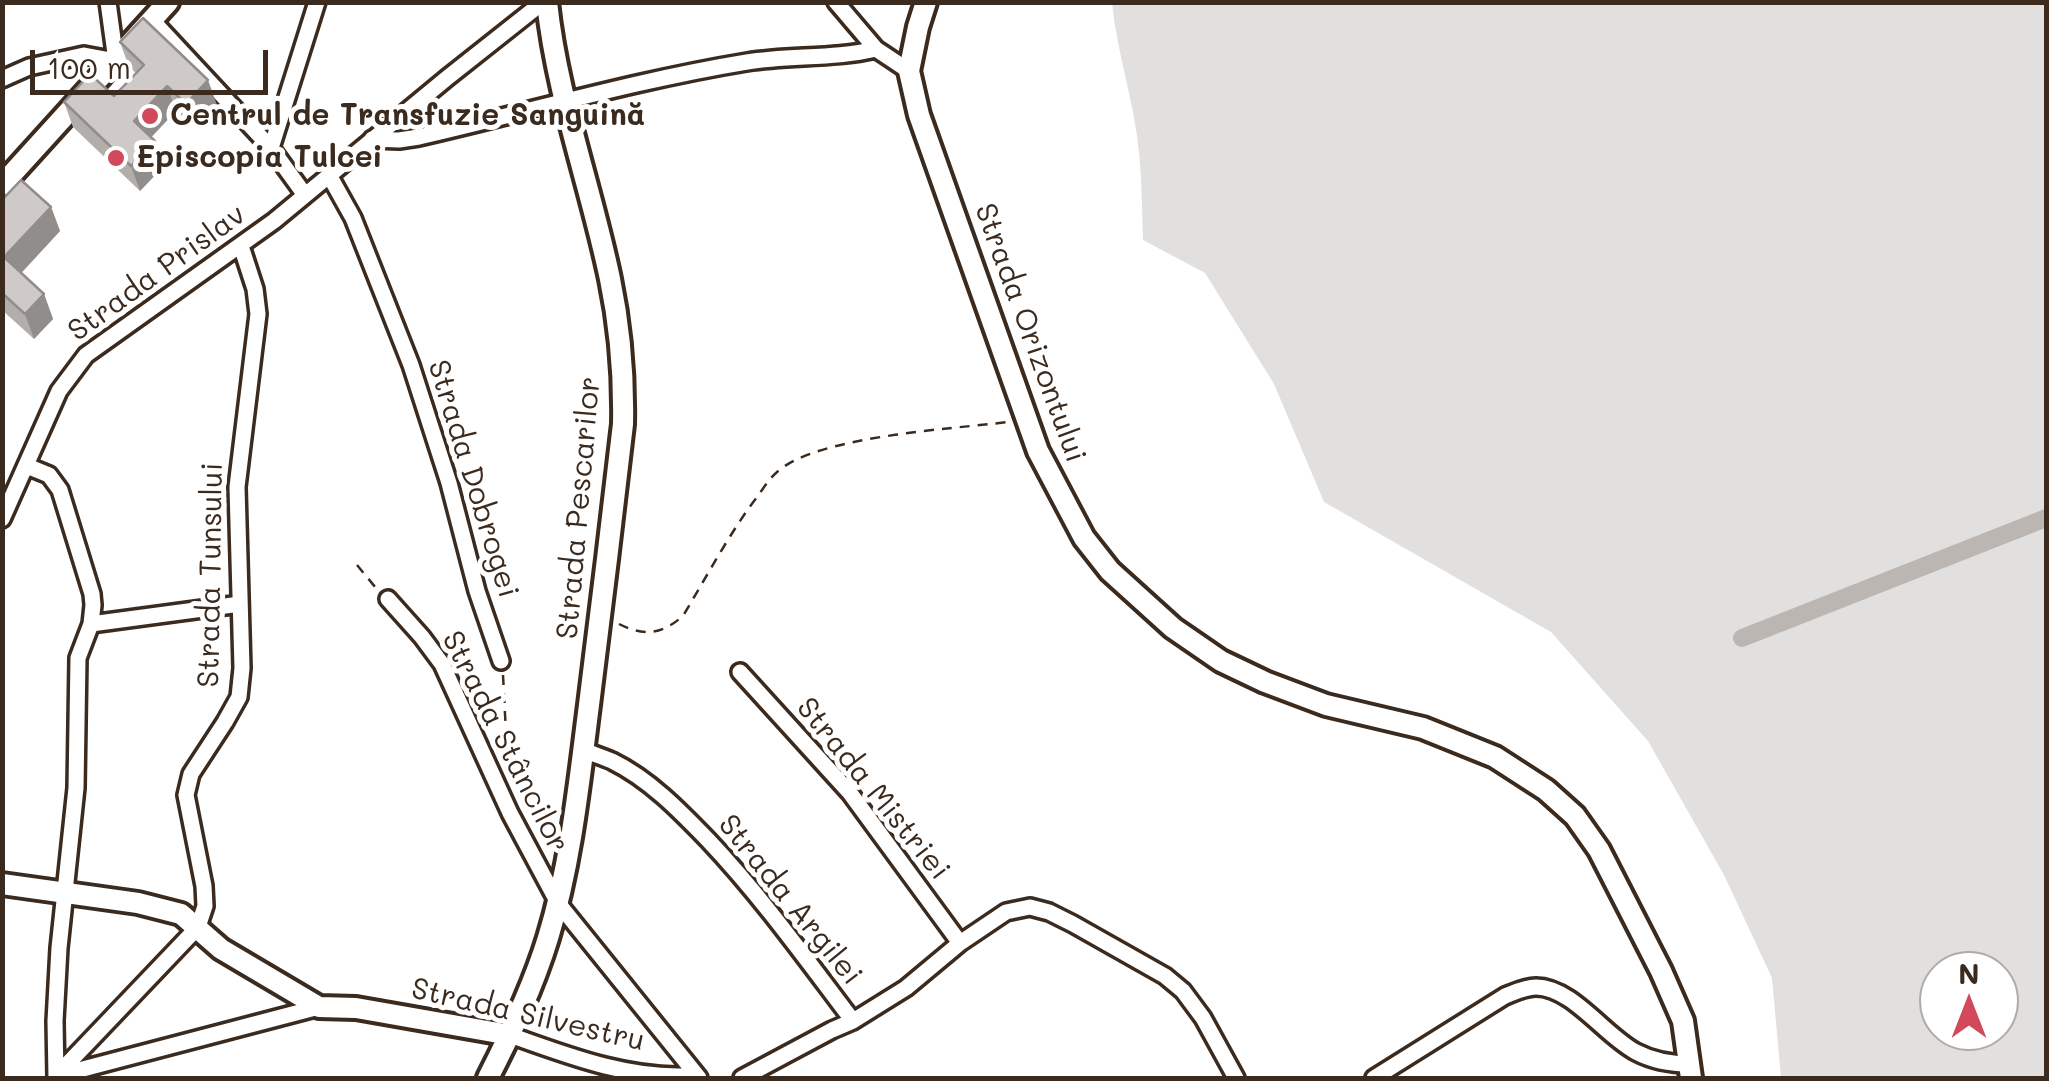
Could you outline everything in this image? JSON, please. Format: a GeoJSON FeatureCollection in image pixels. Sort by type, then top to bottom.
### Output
{"type":"FeatureCollection","features":[{"type":"Feature","properties":{"kind":"street"},"geometry":{"type":"LineString","coordinates":[[108,2],[116,62]]}},
{"type":"Feature","properties":{"kind":"street"},"geometry":{"type":"LineString","coordinates":[[2,185],[168,2]]}},
{"type":"Feature","properties":{"kind":"street"},"geometry":{"type":"LineString","coordinates":[[270,148],[317,2]]}},
{"type":"Feature","properties":{"kind":"street","name":"Strada Pescarilor"},"geometry":{"type":"LineString","coordinates":[[488,1078],[538,966],[558,904],[583,750],[623,424],[624,382],[611,283],[545,2]]}},
{"type":"Feature","properties":{"kind":"street","name":"Strada Prislav"},"geometry":{"type":"LineString","coordinates":[[2,520],[59,392],[86,355],[242,246],[545,2]]}},
{"type":"Feature","properties":{"kind":"street"},"geometry":{"type":"LineString","coordinates":[[836,2],[876,48],[909,72]]}},
{"type":"Feature","properties":{"kind":"street","name":"Strada Orizontului"},"geometry":{"type":"LineString","coordinates":[[926,2],[909,72],[919,115],[1038,450],[1084,538],[1110,570],[1173,628],[1221,661],[1326,705],[1422,728],[1495,758],[1546,790],[1575,816],[1599,850],[1683,1021],[1690,1071]]}},
{"type":"Feature","properties":{"kind":"street"},"geometry":{"type":"LineString","coordinates":[[152,20],[270,148],[305,195]]}},
{"type":"Feature","properties":{"kind":"street"},"geometry":{"type":"LineString","coordinates":[[372,139],[419,137],[662,78],[751,62],[876,48]]}},
{"type":"Feature","properties":{"kind":"street"},"geometry":{"type":"LineString","coordinates":[[2,79],[61,58],[84,55],[116,62]]}},
{"type":"Feature","properties":{"kind":"street","name":"Strada Dobrogei"},"geometry":{"type":"LineString","coordinates":[[328,176],[353,218],[411,366],[501,661]]}},
{"type":"Feature","properties":{"kind":"street","name":"Strada Tunsului"},"geometry":{"type":"LineString","coordinates":[[198,927],[205,906],[204,886],[186,795],[191,774],[239,697],[242,668],[237,487],[258,314],[242,246]]}},
{"type":"Feature","properties":{"kind":"street"},"geometry":{"type":"LineString","coordinates":[[26,466],[49,476],[60,490],[94,605],[78,658],[76,788],[57,985],[56,1077]]}},
{"type":"Feature","properties":{"kind":"street","name":"Strada Stâncilor"},"geometry":{"type":"LineString","coordinates":[[388,600],[442,664],[510,813],[558,904],[698,1077]]}},
{"type":"Feature","properties":{"kind":"street"},"geometry":{"type":"LineString","coordinates":[[90,624],[240,604]]}},
{"type":"Feature","properties":{"kind":"street","name":"Strada Mistriei"},"geometry":{"type":"LineString","coordinates":[[740,672],[850,793],[960,943]]}},
{"type":"Feature","properties":{"kind":"street","name":"Strada Argilei"},"geometry":{"type":"LineString","coordinates":[[583,750],[634,774],[682,812],[744,878],[853,1022]]}},
{"type":"Feature","properties":{"kind":"street"},"geometry":{"type":"LineString","coordinates":[[2,884],[166,908],[181,914],[221,950],[319,1007]]}},
{"type":"Feature","properties":{"kind":"street"},"geometry":{"type":"LineString","coordinates":[[742,1078],[853,1022],[906,988],[960,943],[1006,912],[1030,908],[1049,912],[1165,976],[1203,1018],[1236,1078]]}},
{"type":"Feature","properties":{"kind":"street"},"geometry":{"type":"LineString","coordinates":[[56,1077],[198,927]]}},
{"type":"Feature","properties":{"kind":"street"},"geometry":{"type":"LineString","coordinates":[[1374,1078],[1505,996],[1536,987],[1551,989],[1568,999],[1634,1051],[1690,1071]]}},
{"type":"Feature","properties":{"kind":"street","name":"Strada Silvestru"},"geometry":{"type":"LineString","coordinates":[[56,1077],[319,1007],[356,1008],[510,1035],[604,1065],[655,1076],[698,1077]]}},
{"type":"Feature","properties":{"kind":"path"},"geometry":{"type":"LineString","coordinates":[[600,613],[643,632],[660,632],[684,616],[740,519],[776,473],[798,458],[876,439],[1027,420]]}},
{"type":"Feature","properties":{"kind":"path"},"geometry":{"type":"LineString","coordinates":[[357,565],[388,600]]}},
{"type":"Feature","properties":{"kind":"path"},"geometry":{"type":"LineString","coordinates":[[501,661],[508,776]]}},
{"type":"Feature","properties":{"kind":"shaded area"},"geometry":{"type":"Polygon","coordinates":[[[1112,3],[2046,3],[2046,1078],[1781,1078],[1772,978],[1724,875],[1648,741],[1551,632],[1324,502],[1274,384],[1205,273],[1143,240],[1137,133],[1112,3]]]}},
{"type":"Feature","properties":{"kind":"building"},"geometry":{"type":"Polygon","coordinates":[[[143,18],[208,80],[186,104],[167,86],[134,121],[155,141],[131,166],[64,102],[90,74],[114,96],[144,65],[120,42],[143,18]]]}},
{"type":"Feature","properties":{"kind":"building"},"geometry":{"type":"Polygon","coordinates":[[[21,180],[51,207],[4,257],[44,294],[25,314],[2,293],[2,200],[21,180]]]}},
{"type":"Feature","properties":{"kind":"waterway"},"geometry":{"type":"LineString","coordinates":[[1742,638],[2046,518]]}},
{"type":"Feature","properties":{"kind":"place","name":"Centrul de Transfuzie Sanguină"},"geometry":{"type":"Point","coordinates":[150,116]}},
{"type":"Feature","properties":{"kind":"place","name":"Episcopia Tulcei"},"geometry":{"type":"Point","coordinates":[116,158]}}]}
